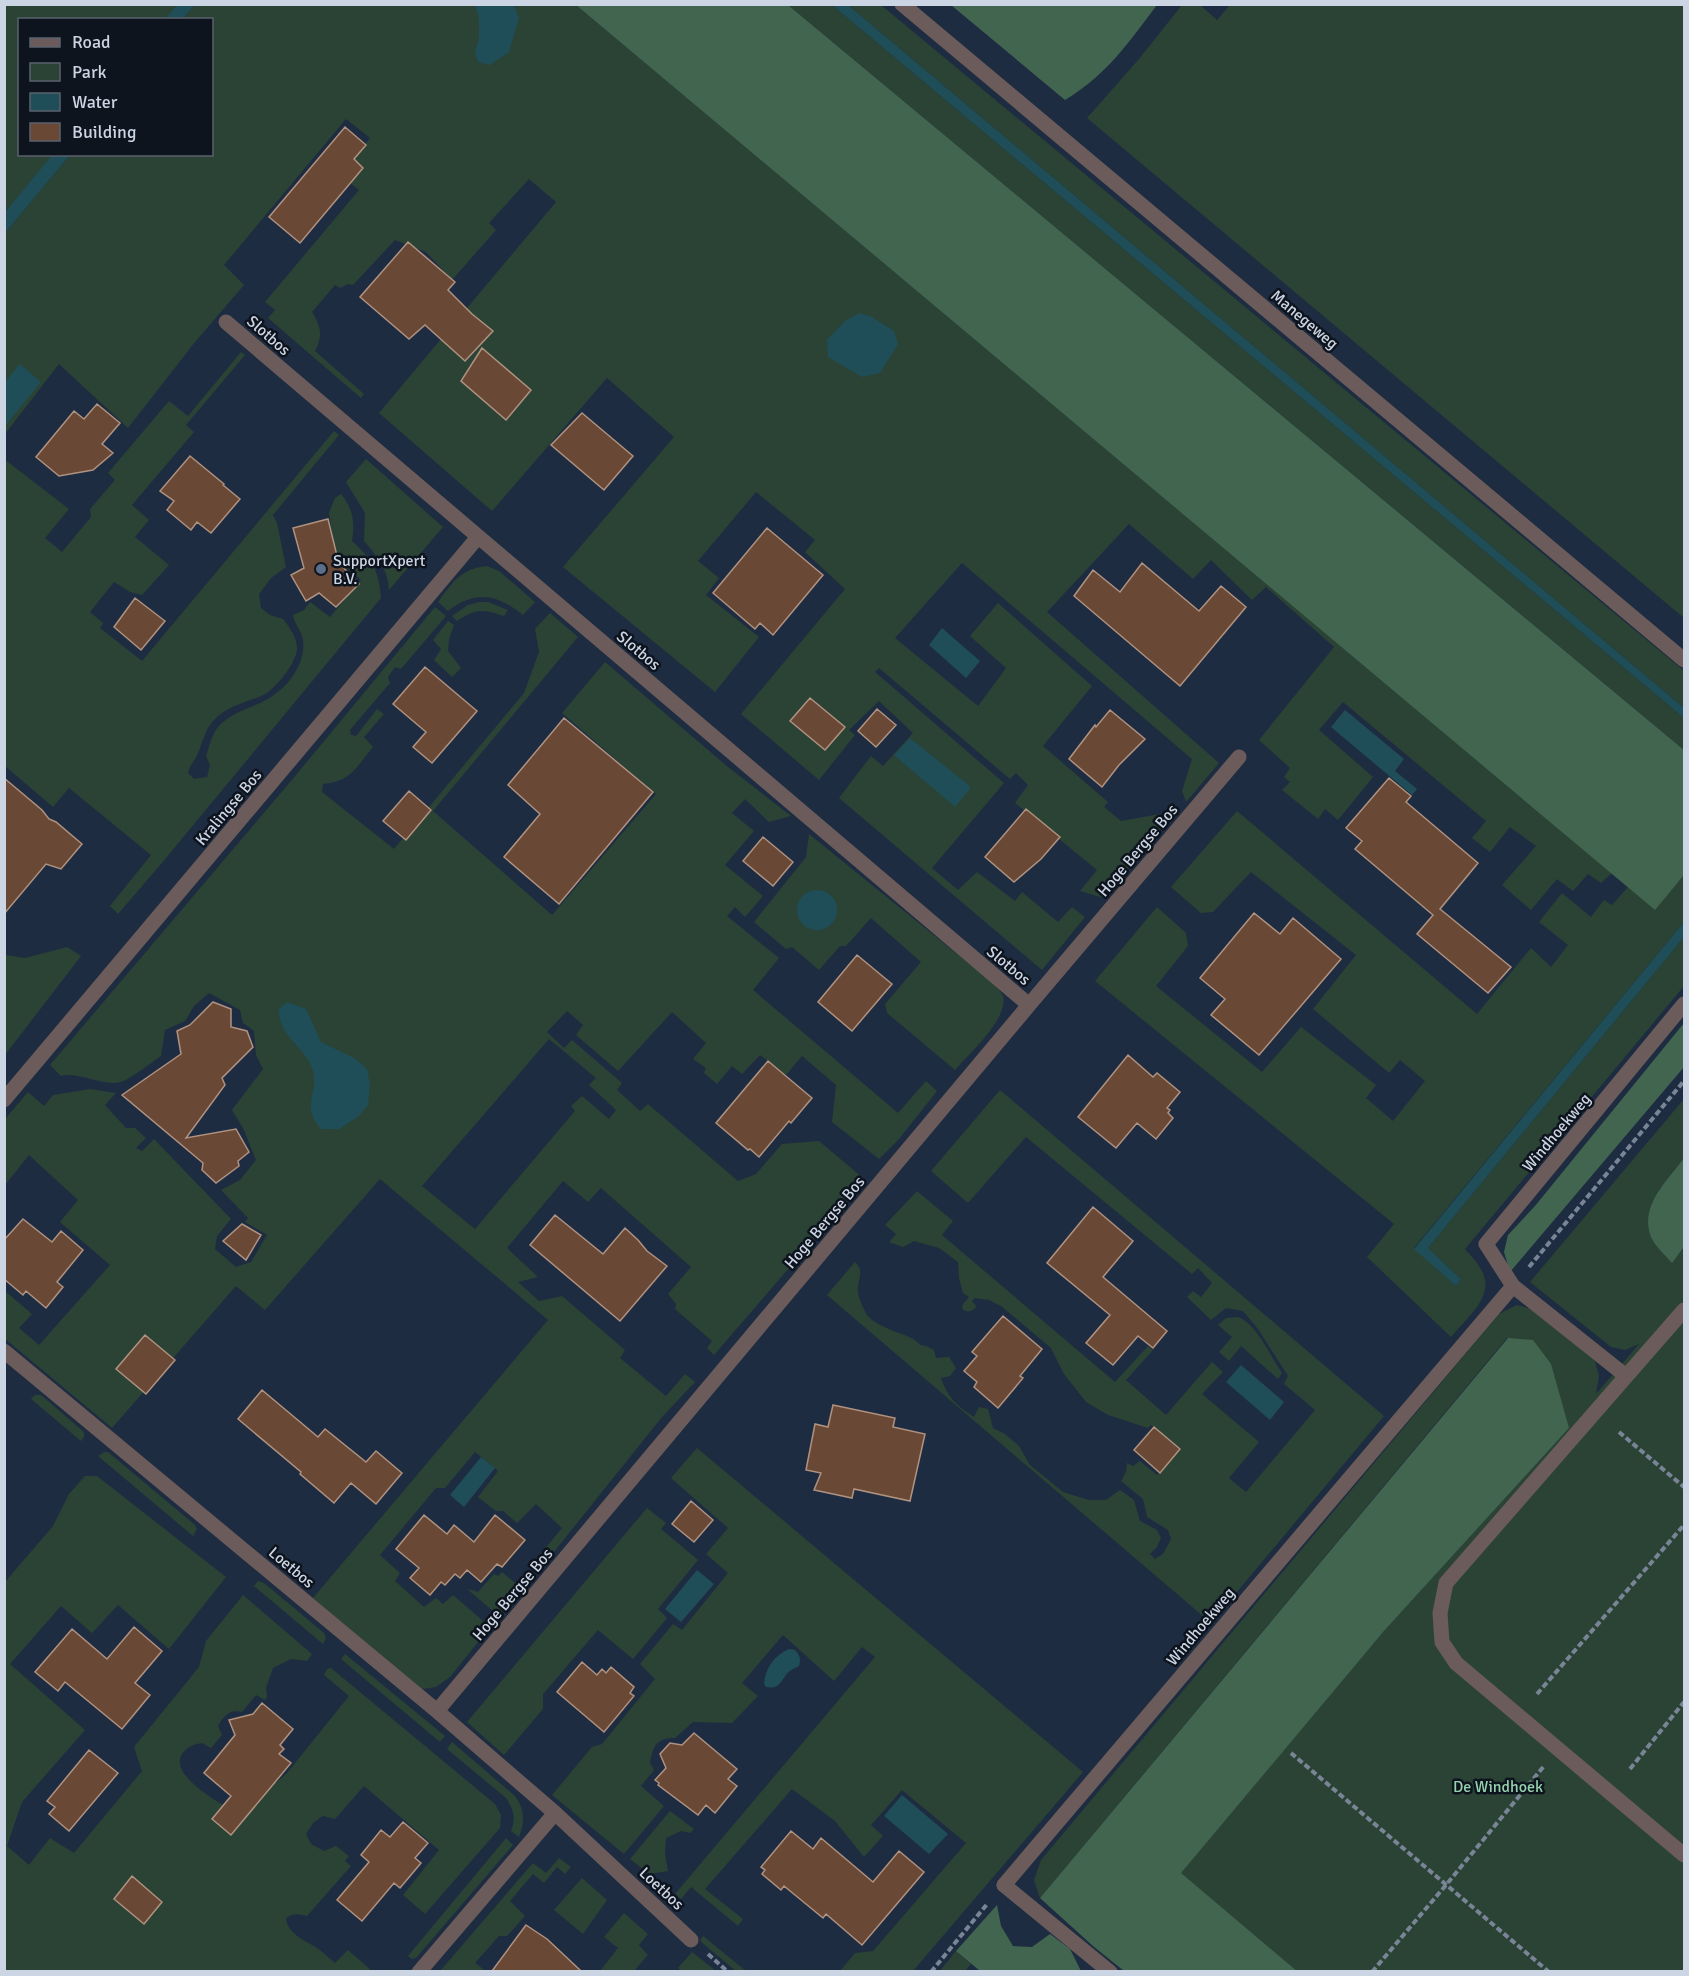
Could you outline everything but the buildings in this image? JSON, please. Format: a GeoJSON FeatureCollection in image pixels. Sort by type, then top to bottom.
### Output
{"type":"FeatureCollection","features":[{"type":"Feature","properties":{"kind":"street","name":"Manegeweg"},"geometry":{"type":"LineString","coordinates":[[902,4],[1684,660]]}},
{"type":"Feature","properties":{"kind":"street","name":"Slotbos"},"geometry":{"type":"LineString","coordinates":[[226,322],[1029,1005]]}},
{"type":"Feature","properties":{"kind":"street","name":"Kralingse Bos"},"geometry":{"type":"LineString","coordinates":[[4,1100],[478,537]]}},
{"type":"Feature","properties":{"kind":"street","name":"Hoge Bergse Bos"},"geometry":{"type":"LineString","coordinates":[[437,1711],[1239,757]]}},
{"type":"Feature","properties":{"kind":"street","name":"Windhoekweg"},"geometry":{"type":"LineString","coordinates":[[1626,1376],[1512,1286],[1486,1244],[1684,1004]]}},
{"type":"Feature","properties":{"kind":"street","name":"Windhoekweg"},"geometry":{"type":"LineString","coordinates":[[1004,1884],[1512,1286]]}},
{"type":"Feature","properties":{"kind":"street"},"geometry":{"type":"LineString","coordinates":[[1684,1310],[1446,1583],[1440,1613],[1442,1642],[1456,1663],[1684,1855]]}},
{"type":"Feature","properties":{"kind":"street","name":"Loetbos"},"geometry":{"type":"LineString","coordinates":[[4,1351],[437,1711],[555,1813],[691,1940]]}},
{"type":"Feature","properties":{"kind":"street"},"geometry":{"type":"LineString","coordinates":[[419,1971],[555,1813]]}},
{"type":"Feature","properties":{"kind":"street"},"geometry":{"type":"LineString","coordinates":[[1004,1884],[1110,1971]]}},
{"type":"Feature","properties":{"kind":"path"},"geometry":{"type":"LineString","coordinates":[[1512,1286],[1684,1081]]}},
{"type":"Feature","properties":{"kind":"path"},"geometry":{"type":"LineString","coordinates":[[1619,1432],[1684,1487]]}},
{"type":"Feature","properties":{"kind":"path"},"geometry":{"type":"LineString","coordinates":[[1537,1694],[1684,1524]]}},
{"type":"Feature","properties":{"kind":"path"},"geometry":{"type":"LineString","coordinates":[[1630,1769],[1684,1702]]}},
{"type":"Feature","properties":{"kind":"path"},"geometry":{"type":"LineString","coordinates":[[1372,1971],[1558,1750]]}},
{"type":"Feature","properties":{"kind":"path"},"geometry":{"type":"LineString","coordinates":[[1291,1753],[1549,1971]]}},
{"type":"Feature","properties":{"kind":"path"},"geometry":{"type":"LineString","coordinates":[[931,1971],[1004,1884]]}},
{"type":"Feature","properties":{"kind":"green space"},"geometry":{"type":"Polygon","coordinates":[[[5,5],[178,5],[166,18],[18,18],[18,156],[52,156],[5,212],[5,5]]]}},
{"type":"Feature","properties":{"kind":"green space"},"geometry":{"type":"Polygon","coordinates":[[[195,5],[576,5],[1612,873],[1601,883],[1588,874],[1573,891],[1557,879],[1531,910],[1502,885],[1536,846],[1510,827],[1490,852],[1472,838],[1486,821],[1343,702],[1319,730],[1373,777],[1338,820],[1325,809],[1318,819],[1282,790],[1290,782],[1284,777],[1290,768],[1259,740],[1334,647],[1266,587],[1252,600],[1211,560],[1193,579],[1129,524],[1047,612],[1219,763],[1186,802],[1182,791],[1192,759],[962,563],[895,638],[978,706],[1006,668],[970,636],[998,603],[1092,686],[1043,746],[1108,802],[1104,807],[1121,821],[1160,814],[1168,820],[1104,898],[1080,891],[1097,870],[1015,803],[1028,785],[1016,773],[1010,779],[879,668],[875,672],[1004,783],[932,868],[958,890],[977,872],[1015,901],[1022,892],[1058,922],[1072,907],[1085,917],[1042,970],[839,798],[871,756],[883,766],[913,733],[879,701],[849,730],[855,735],[819,780],[741,714],[845,589],[805,552],[815,540],[756,492],[698,561],[719,578],[706,595],[759,637],[715,692],[563,567],[674,437],[607,378],[492,511],[379,413],[556,202],[529,179],[489,223],[496,230],[452,280],[426,252],[395,240],[353,285],[348,284],[340,288],[335,285],[312,312],[320,331],[315,351],[364,394],[361,398],[268,318],[275,310],[265,302],[359,190],[349,182],[353,160],[370,138],[346,119],[224,265],[244,285],[195,342],[128,428],[59,364],[5,434],[5,233],[69,156],[213,156],[213,18],[183,18],[195,5]]]}},
{"type":"Feature","properties":{"kind":"green space"},"geometry":{"type":"Polygon","coordinates":[[[788,5],[832,5],[1684,718],[1684,750],[788,5]]]}},
{"type":"Feature","properties":{"kind":"green space"},"geometry":{"type":"Polygon","coordinates":[[[848,5],[881,5],[1684,671],[1684,708],[848,5]]]}},
{"type":"Feature","properties":{"kind":"green space"},"geometry":{"type":"Polygon","coordinates":[[[1182,5],[1200,5],[1217,20],[1230,5],[1684,5],[1684,618],[1087,118],[1139,59],[1182,5]]]}},
{"type":"Feature","properties":{"kind":"green space"},"geometry":{"type":"Polygon","coordinates":[[[241,352],[245,355],[186,425],[194,432],[132,505],[149,520],[135,537],[169,565],[142,595],[130,592],[114,582],[90,612],[103,623],[100,628],[142,661],[334,431],[339,435],[273,515],[277,523],[286,567],[271,578],[259,594],[261,608],[270,615],[283,619],[290,629],[297,644],[294,660],[281,679],[267,693],[233,707],[214,720],[206,731],[188,773],[194,779],[207,777],[210,765],[206,756],[218,727],[236,713],[278,692],[295,673],[302,657],[303,640],[293,615],[304,610],[310,602],[330,617],[361,580],[336,558],[329,513],[335,498],[341,494],[352,516],[352,541],[373,566],[381,598],[118,914],[110,906],[151,855],[69,788],[53,807],[5,766],[4,459],[69,509],[45,538],[62,552],[91,517],[90,509],[115,480],[108,473],[169,401],[188,416],[241,352]]]}},
{"type":"Feature","properties":{"kind":"green space"},"geometry":{"type":"Polygon","coordinates":[[[366,459],[443,527],[389,590],[384,569],[364,541],[365,513],[346,482],[366,459]]]}},
{"type":"Feature","properties":{"kind":"green space"},"geometry":{"type":"Polygon","coordinates":[[[487,566],[499,571],[535,602],[523,615],[504,603],[486,597],[467,600],[448,611],[438,602],[464,573],[487,566]]]}},
{"type":"Feature","properties":{"kind":"green space"},"geometry":{"type":"Polygon","coordinates":[[[488,602],[508,610],[504,616],[480,611],[457,621],[452,616],[468,605],[488,602]]]}},
{"type":"Feature","properties":{"kind":"green space"},"geometry":{"type":"Polygon","coordinates":[[[435,607],[446,616],[401,669],[395,667],[388,677],[390,683],[350,730],[351,735],[356,736],[377,709],[384,714],[364,737],[373,747],[347,776],[341,780],[323,784],[322,792],[394,849],[524,693],[539,652],[535,629],[550,613],[578,637],[433,811],[552,915],[656,794],[562,713],[605,662],[728,767],[791,816],[769,822],[745,799],[732,813],[754,831],[725,865],[763,896],[745,917],[735,907],[727,916],[779,958],[753,990],[898,1113],[926,1081],[937,1091],[899,1139],[879,1159],[832,1122],[836,1085],[802,1056],[786,1075],[760,1055],[742,1074],[732,1066],[717,1084],[704,1073],[706,1068],[693,1059],[706,1043],[672,1012],[618,1071],[576,1035],[583,1025],[567,1011],[547,1032],[564,1048],[572,1040],[622,1083],[617,1090],[640,1111],[648,1104],[738,1181],[756,1174],[782,1144],[819,1141],[863,1178],[714,1355],[707,1348],[712,1341],[675,1309],[676,1304],[668,1294],[691,1267],[601,1188],[588,1202],[563,1181],[507,1248],[538,1277],[518,1282],[539,1301],[562,1296],[625,1350],[620,1358],[666,1396],[685,1374],[695,1382],[662,1417],[545,1563],[538,1557],[562,1528],[536,1504],[517,1523],[503,1511],[496,1511],[478,1497],[498,1471],[475,1452],[445,1488],[436,1488],[380,1555],[400,1573],[395,1581],[424,1607],[436,1598],[443,1604],[453,1595],[490,1627],[450,1677],[436,1687],[422,1689],[313,1598],[548,1320],[380,1179],[265,1310],[236,1286],[112,1428],[4,1338],[5,1291],[32,1314],[19,1328],[39,1345],[110,1265],[60,1222],[78,1200],[29,1155],[5,1185],[5,1119],[28,1092],[44,1106],[53,1095],[90,1089],[116,1093],[105,1105],[126,1128],[135,1128],[146,1138],[136,1148],[142,1151],[154,1139],[231,1219],[217,1236],[215,1249],[236,1267],[251,1262],[267,1235],[245,1222],[248,1218],[221,1190],[240,1180],[256,1160],[243,1128],[232,1110],[263,1069],[256,1055],[254,1031],[243,1023],[240,1010],[209,993],[194,1006],[185,1021],[165,1030],[161,1056],[121,1082],[61,1076],[50,1065],[435,607]],[[549,1039],[422,1186],[475,1229],[575,1111],[571,1106],[582,1096],[609,1119],[616,1110],[589,1085],[596,1078],[549,1039]]]}},
{"type":"Feature","properties":{"kind":"green space"},"geometry":{"type":"Polygon","coordinates":[[[448,621],[454,625],[448,651],[461,668],[452,677],[434,660],[441,649],[433,640],[448,621]]]}},
{"type":"Feature","properties":{"kind":"green space"},"geometry":{"type":"Polygon","coordinates":[[[1237,811],[1477,1014],[1531,948],[1551,967],[1568,945],[1539,922],[1562,893],[1591,917],[1604,900],[1612,905],[1628,887],[1655,909],[1684,875],[1684,922],[1414,1248],[1456,1286],[1461,1279],[1428,1248],[1684,937],[1684,986],[1465,1249],[1481,1269],[1484,1276],[1484,1293],[1475,1309],[1451,1337],[1367,1257],[1394,1224],[1095,981],[1157,907],[1186,933],[1188,946],[1156,986],[1262,1072],[1301,1027],[1376,1085],[1366,1098],[1393,1121],[1425,1081],[1400,1060],[1389,1073],[1313,1009],[1356,955],[1251,872],[1213,912],[1201,913],[1171,887],[1237,811]]]}},
{"type":"Feature","properties":{"kind":"green space"},"geometry":{"type":"Polygon","coordinates":[[[809,834],[994,984],[1002,994],[1003,1005],[994,1025],[955,1070],[887,1013],[885,1004],[921,962],[871,918],[846,946],[840,946],[819,970],[792,947],[786,949],[754,922],[806,857],[809,834]]]}},
{"type":"Feature","properties":{"kind":"green space"},"geometry":{"type":"Polygon","coordinates":[[[67,947],[81,956],[5,1055],[5,955],[25,958],[67,947]]]}},
{"type":"Feature","properties":{"kind":"green space"},"geometry":{"type":"Polygon","coordinates":[[[1000,1090],[1384,1416],[1211,1623],[827,1295],[855,1262],[860,1269],[859,1295],[867,1315],[880,1325],[934,1350],[936,1358],[949,1357],[956,1368],[950,1376],[941,1378],[957,1405],[974,1417],[979,1407],[988,1409],[993,1428],[1005,1434],[1019,1446],[1030,1465],[1063,1492],[1089,1500],[1106,1500],[1120,1490],[1134,1500],[1140,1521],[1157,1530],[1161,1538],[1157,1547],[1150,1554],[1155,1559],[1163,1554],[1171,1539],[1168,1530],[1147,1517],[1143,1499],[1121,1481],[1126,1472],[1127,1463],[1133,1466],[1140,1461],[1157,1475],[1180,1449],[1151,1425],[1148,1428],[1108,1415],[1086,1402],[1064,1374],[1051,1348],[1001,1306],[989,1300],[974,1298],[972,1302],[976,1307],[974,1309],[968,1311],[962,1309],[969,1297],[963,1293],[958,1262],[939,1248],[914,1241],[903,1247],[889,1242],[896,1234],[885,1225],[917,1191],[953,1221],[942,1235],[1115,1382],[1148,1346],[1153,1350],[1126,1380],[1166,1415],[1212,1362],[1223,1372],[1202,1394],[1259,1442],[1229,1478],[1246,1492],[1315,1410],[1284,1384],[1288,1376],[1258,1329],[1243,1311],[1226,1308],[1211,1320],[1187,1297],[1193,1291],[1201,1297],[1212,1283],[1198,1268],[1192,1274],[1026,1137],[968,1203],[931,1171],[1000,1090]]]}},
{"type":"Feature","properties":{"kind":"green space","name":"De Windhoek"},"geometry":{"type":"Polygon","coordinates":[[[1684,1099],[1684,1158],[1659,1190],[1671,1263],[1684,1248],[1684,1971],[1297,1971],[1180,1873],[1384,1631],[1569,1428],[1507,1338],[1040,1898],[1034,1880],[1041,1860],[1499,1314],[1517,1305],[1535,1310],[1595,1361],[1599,1376],[1596,1394],[1639,1344],[1625,1350],[1611,1347],[1530,1282],[1684,1099]]]}},
{"type":"Feature","properties":{"kind":"green space"},"geometry":{"type":"Polygon","coordinates":[[[1238,1317],[1245,1320],[1263,1341],[1282,1373],[1278,1379],[1241,1346],[1229,1361],[1219,1352],[1232,1337],[1218,1325],[1226,1318],[1238,1317]]]}},
{"type":"Feature","properties":{"kind":"green space"},"geometry":{"type":"Polygon","coordinates":[[[35,1395],[41,1395],[84,1432],[81,1441],[31,1399],[35,1395]]]}},
{"type":"Feature","properties":{"kind":"green space"},"geometry":{"type":"Polygon","coordinates":[[[697,1448],[1083,1772],[913,1971],[840,1971],[855,1953],[873,1951],[966,1843],[902,1790],[871,1825],[883,1836],[864,1857],[835,1821],[792,1789],[705,1889],[743,1919],[738,1926],[691,1887],[681,1899],[675,1894],[875,1657],[862,1647],[834,1681],[783,1635],[742,1683],[758,1696],[732,1723],[693,1722],[675,1738],[660,1741],[654,1747],[650,1763],[654,1770],[641,1786],[664,1806],[624,1854],[552,1795],[592,1747],[602,1744],[655,1679],[640,1664],[673,1624],[682,1630],[728,1573],[706,1554],[728,1528],[671,1478],[697,1448]]]}},
{"type":"Feature","properties":{"kind":"green space"},"geometry":{"type":"Polygon","coordinates":[[[108,1452],[195,1525],[197,1529],[193,1536],[98,1456],[108,1452]]]}},
{"type":"Feature","properties":{"kind":"green space"},"geometry":{"type":"Polygon","coordinates":[[[85,1476],[97,1476],[226,1577],[169,1649],[118,1605],[92,1633],[61,1606],[10,1664],[85,1730],[22,1802],[7,1846],[29,1865],[50,1838],[74,1853],[142,1771],[134,1747],[199,1667],[206,1641],[243,1595],[312,1654],[307,1661],[291,1659],[273,1668],[266,1688],[265,1700],[256,1695],[242,1712],[230,1712],[225,1716],[218,1726],[222,1735],[211,1748],[202,1743],[196,1744],[182,1754],[180,1761],[182,1769],[193,1784],[223,1805],[234,1804],[262,1775],[276,1783],[287,1773],[349,1696],[324,1675],[327,1669],[331,1668],[495,1804],[501,1815],[500,1828],[425,1914],[403,1895],[439,1850],[364,1786],[335,1819],[323,1816],[313,1823],[306,1834],[311,1844],[324,1851],[336,1846],[349,1856],[345,1861],[351,1866],[307,1916],[296,1914],[289,1916],[286,1918],[288,1924],[294,1934],[320,1950],[335,1963],[348,1950],[372,1971],[5,1972],[5,1582],[53,1526],[69,1494],[85,1476]]]}},
{"type":"Feature","properties":{"kind":"green space"},"geometry":{"type":"Polygon","coordinates":[[[647,1508],[666,1523],[661,1529],[698,1560],[658,1609],[667,1618],[633,1659],[598,1630],[543,1694],[543,1709],[504,1755],[467,1722],[647,1508]]]}},
{"type":"Feature","properties":{"kind":"green space"},"geometry":{"type":"Polygon","coordinates":[[[502,1572],[521,1588],[499,1616],[467,1589],[478,1592],[494,1574],[498,1576],[502,1572]]]}},
{"type":"Feature","properties":{"kind":"green space"},"geometry":{"type":"Polygon","coordinates":[[[258,1581],[264,1583],[324,1633],[326,1638],[323,1644],[254,1586],[258,1581]]]}},
{"type":"Feature","properties":{"kind":"green space"},"geometry":{"type":"Polygon","coordinates":[[[345,1654],[445,1736],[440,1742],[341,1659],[345,1654]]]}},
{"type":"Feature","properties":{"kind":"green space"},"geometry":{"type":"Polygon","coordinates":[[[452,1742],[515,1796],[521,1806],[523,1816],[519,1837],[511,1831],[513,1814],[506,1798],[447,1749],[452,1742]]]}},
{"type":"Feature","properties":{"kind":"green space"},"geometry":{"type":"Polygon","coordinates":[[[670,1811],[694,1829],[690,1833],[681,1831],[666,1838],[665,1855],[668,1871],[649,1874],[630,1859],[670,1811]]]}},
{"type":"Feature","properties":{"kind":"green space"},"geometry":{"type":"Polygon","coordinates":[[[506,1838],[513,1845],[416,1958],[412,1959],[408,1956],[506,1838]]]}},
{"type":"Feature","properties":{"kind":"green space"},"geometry":{"type":"Polygon","coordinates":[[[559,1858],[571,1867],[565,1874],[557,1867],[544,1883],[533,1874],[510,1901],[525,1916],[507,1936],[499,1936],[475,1963],[486,1971],[440,1971],[533,1863],[546,1873],[559,1858]]]}},
{"type":"Feature","properties":{"kind":"green space"},"geometry":{"type":"Polygon","coordinates":[[[582,1878],[607,1900],[583,1934],[554,1910],[582,1878]]]}},
{"type":"Feature","properties":{"kind":"green space"},"geometry":{"type":"Polygon","coordinates":[[[624,1913],[648,1934],[639,1945],[648,1955],[634,1971],[600,1971],[618,1948],[604,1937],[624,1913]]]}},
{"type":"Feature","properties":{"kind":"green space"},"geometry":{"type":"Polygon","coordinates":[[[703,1936],[746,1971],[736,1971],[700,1941],[703,1936]]]}},
{"type":"Feature","properties":{"kind":"green space"},"geometry":{"type":"Polygon","coordinates":[[[956,1951],[971,1964],[965,1971],[939,1972],[956,1951]]]}},
{"type":"Feature","properties":{"kind":"green space"},"geometry":{"type":"Polygon","coordinates":[[[692,1952],[716,1971],[681,1971],[678,1968],[692,1952]]]}},
{"type":"Feature","properties":{"kind":"shaded area"},"geometry":{"type":"Polygon","coordinates":[[[576,5],[788,5],[1684,750],[1684,875],[1655,910],[576,5]]]}},
{"type":"Feature","properties":{"kind":"shaded area"},"geometry":{"type":"Polygon","coordinates":[[[951,5],[1157,5],[1106,68],[1065,100],[951,5]]]}},
{"type":"Feature","properties":{"kind":"shaded area"},"geometry":{"type":"Polygon","coordinates":[[[1684,1023],[1684,1067],[1510,1272],[1504,1252],[1508,1235],[1535,1206],[1684,1023]]]}},
{"type":"Feature","properties":{"kind":"shaded area"},"geometry":{"type":"Polygon","coordinates":[[[1684,1158],[1684,1247],[1672,1263],[1651,1237],[1648,1226],[1649,1215],[1657,1194],[1684,1158]]]}},
{"type":"Feature","properties":{"kind":"shaded area"},"geometry":{"type":"Polygon","coordinates":[[[1508,1338],[1533,1340],[1551,1364],[1569,1428],[1384,1631],[1181,1873],[1297,1971],[1124,1971],[1040,1898],[1508,1338]]]}},
{"type":"Feature","properties":{"kind":"shaded area"},"geometry":{"type":"Polygon","coordinates":[[[997,1905],[1001,1926],[1013,1946],[1032,1947],[1050,1934],[1070,1949],[1081,1971],[980,1971],[956,1951],[997,1905]]]}},
{"type":"Feature","properties":{"kind":"water"},"geometry":{"type":"Polygon","coordinates":[[[178,4],[195,5],[183,18],[166,18],[178,4]]]}},
{"type":"Feature","properties":{"kind":"water"},"geometry":{"type":"Polygon","coordinates":[[[473,5],[514,5],[519,18],[509,52],[490,65],[478,62],[475,53],[479,38],[479,20],[476,7],[473,5]]]}},
{"type":"Feature","properties":{"kind":"water"},"geometry":{"type":"Polygon","coordinates":[[[832,5],[848,5],[1684,708],[1684,718],[832,5]]]}},
{"type":"Feature","properties":{"kind":"water"},"geometry":{"type":"Polygon","coordinates":[[[51,156],[69,156],[5,233],[5,212],[51,156]]]}},
{"type":"Feature","properties":{"kind":"water"},"geometry":{"type":"Polygon","coordinates":[[[860,313],[872,317],[894,331],[898,344],[880,373],[862,377],[828,357],[827,340],[845,321],[860,313]]]}},
{"type":"Feature","properties":{"kind":"water"},"geometry":{"type":"Polygon","coordinates":[[[20,364],[41,382],[5,426],[5,382],[20,364]]]}},
{"type":"Feature","properties":{"kind":"water"},"geometry":{"type":"Polygon","coordinates":[[[942,628],[980,661],[966,678],[929,645],[942,628]]]}},
{"type":"Feature","properties":{"kind":"water"},"geometry":{"type":"Polygon","coordinates":[[[1345,710],[1404,759],[1395,771],[1417,789],[1412,795],[1331,727],[1345,710]]]}},
{"type":"Feature","properties":{"kind":"water"},"geometry":{"type":"Polygon","coordinates":[[[910,738],[971,787],[955,807],[894,755],[910,738]]]}},
{"type":"Feature","properties":{"kind":"water"},"geometry":{"type":"Polygon","coordinates":[[[817,890],[825,891],[831,896],[836,902],[836,918],[831,924],[825,929],[817,930],[809,929],[803,924],[798,918],[797,910],[798,902],[803,896],[809,891],[817,890]]]}},
{"type":"Feature","properties":{"kind":"water"},"geometry":{"type":"Polygon","coordinates":[[[1684,922],[1684,937],[1428,1248],[1461,1279],[1456,1286],[1414,1249],[1684,922]]]}},
{"type":"Feature","properties":{"kind":"water"},"geometry":{"type":"Polygon","coordinates":[[[287,1002],[306,1009],[321,1042],[356,1059],[367,1069],[370,1085],[368,1105],[359,1116],[339,1129],[321,1129],[312,1113],[314,1076],[312,1068],[287,1034],[280,1019],[279,1009],[287,1002]]]}},
{"type":"Feature","properties":{"kind":"water"},"geometry":{"type":"Polygon","coordinates":[[[1241,1365],[1284,1402],[1270,1420],[1226,1382],[1241,1365]]]}},
{"type":"Feature","properties":{"kind":"water"},"geometry":{"type":"Polygon","coordinates":[[[481,1457],[495,1468],[464,1507],[450,1495],[481,1457]]]}},
{"type":"Feature","properties":{"kind":"water"},"geometry":{"type":"Polygon","coordinates":[[[697,1570],[714,1584],[681,1622],[665,1609],[697,1570]]]}},
{"type":"Feature","properties":{"kind":"water"},"geometry":{"type":"Polygon","coordinates":[[[789,1649],[795,1650],[798,1654],[799,1666],[789,1672],[776,1686],[766,1687],[764,1684],[769,1667],[775,1658],[789,1649]]]}},
{"type":"Feature","properties":{"kind":"water"},"geometry":{"type":"Polygon","coordinates":[[[902,1795],[948,1834],[929,1854],[884,1816],[902,1795]]]}},
{"type":"Feature","properties":{"kind":"place","name":"SupportXpert B.V."},"geometry":{"type":"Point","coordinates":[321,569]}}]}
